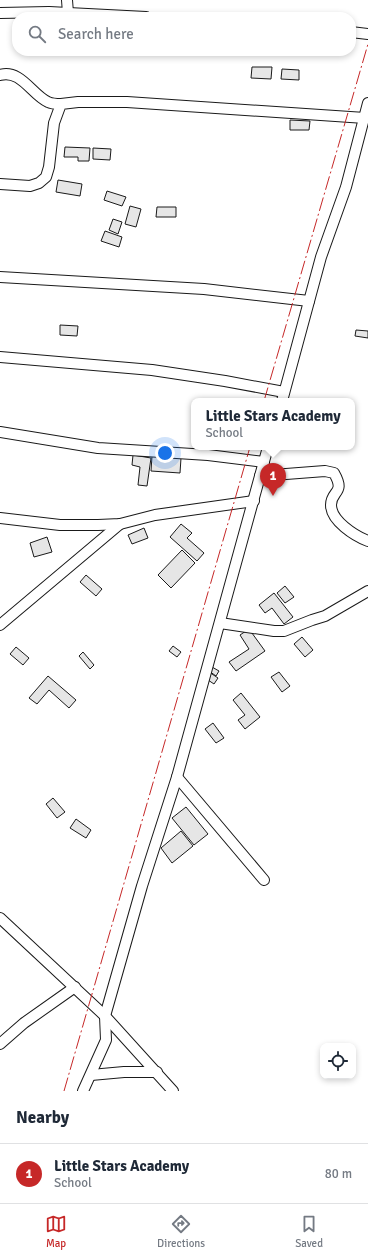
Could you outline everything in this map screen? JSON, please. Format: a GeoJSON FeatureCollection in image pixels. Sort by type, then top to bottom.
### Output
{"type":"FeatureCollection","features":[{"type":"Feature","properties":{"kind":"street"},"geometry":{"type":"LineString","coordinates":[[67,0],[68,12]]}},
{"type":"Feature","properties":{"kind":"street"},"geometry":{"type":"LineString","coordinates":[[0,13],[12,13]]}},
{"type":"Feature","properties":{"kind":"street"},"geometry":{"type":"LineString","coordinates":[[356,33],[368,34]]}},
{"type":"Feature","properties":{"kind":"street"},"geometry":{"type":"LineString","coordinates":[[0,75],[12,75],[20,79],[46,100],[61,104],[78,102],[128,102],[365,118]]}},
{"type":"Feature","properties":{"kind":"street"},"geometry":{"type":"LineString","coordinates":[[0,357],[152,370],[225,381],[283,397],[321,256],[346,187],[368,103]]}},
{"type":"Feature","properties":{"kind":"street"},"geometry":{"type":"LineString","coordinates":[[0,184],[30,186],[39,183],[46,177],[49,167],[54,123],[61,104]]}},
{"type":"Feature","properties":{"kind":"street"},"geometry":{"type":"LineString","coordinates":[[0,277],[204,288],[309,301]]}},
{"type":"Feature","properties":{"kind":"street"},"geometry":{"type":"LineString","coordinates":[[0,432],[98,448],[208,455],[264,462]]}},
{"type":"Feature","properties":{"kind":"street"},"geometry":{"type":"LineString","coordinates":[[83,1091],[106,1040],[105,1016],[142,886],[177,777],[267,450]]}},
{"type":"Feature","properties":{"kind":"street"},"geometry":{"type":"LineString","coordinates":[[260,476],[325,471],[334,473],[339,481],[339,488],[332,501],[332,511],[345,529],[354,536],[368,541]]}},
{"type":"Feature","properties":{"kind":"street"},"geometry":{"type":"LineString","coordinates":[[0,518],[60,525],[120,524],[155,515],[254,501]]}},
{"type":"Feature","properties":{"kind":"street"},"geometry":{"type":"LineString","coordinates":[[0,625],[120,524]]}},
{"type":"Feature","properties":{"kind":"street"},"geometry":{"type":"LineString","coordinates":[[220,623],[274,631],[284,631],[325,616],[368,591]]}},
{"type":"Feature","properties":{"kind":"street"},"geometry":{"type":"LineString","coordinates":[[177,777],[264,880]]}},
{"type":"Feature","properties":{"kind":"street"},"geometry":{"type":"LineString","coordinates":[[0,918],[105,1016],[173,1091]]}},
{"type":"Feature","properties":{"kind":"street"},"geometry":{"type":"LineString","coordinates":[[0,1044],[24,1023],[75,987]]}},
{"type":"Feature","properties":{"kind":"street"},"geometry":{"type":"LineString","coordinates":[[91,1075],[124,1072],[157,1072]]}},
{"type":"Feature","properties":{"kind":"building"},"geometry":{"type":"Polygon","coordinates":[[[252,67],[272,67],[271,79],[251,78],[252,67]]]}},
{"type":"Feature","properties":{"kind":"building"},"geometry":{"type":"Polygon","coordinates":[[[282,69],[299,70],[299,80],[281,79],[282,69]]]}},
{"type":"Feature","properties":{"kind":"building"},"geometry":{"type":"Polygon","coordinates":[[[290,120],[310,121],[309,130],[290,130],[290,120]]]}},
{"type":"Feature","properties":{"kind":"building"},"geometry":{"type":"Polygon","coordinates":[[[65,147],[90,148],[89,161],[78,161],[78,157],[64,157],[65,147]]]}},
{"type":"Feature","properties":{"kind":"building"},"geometry":{"type":"Polygon","coordinates":[[[93,148],[111,149],[110,160],[93,159],[93,148]]]}},
{"type":"Feature","properties":{"kind":"building"},"geometry":{"type":"Polygon","coordinates":[[[58,180],[82,184],[80,196],[56,192],[58,180]]]}},
{"type":"Feature","properties":{"kind":"building"},"geometry":{"type":"Polygon","coordinates":[[[107,191],[126,197],[122,206],[104,200],[107,191]]]}},
{"type":"Feature","properties":{"kind":"building"},"geometry":{"type":"Polygon","coordinates":[[[130,206],[141,209],[136,227],[125,224],[130,206]]]}},
{"type":"Feature","properties":{"kind":"building"},"geometry":{"type":"Polygon","coordinates":[[[157,207],[176,207],[176,217],[156,217],[157,207]]]}},
{"type":"Feature","properties":{"kind":"building"},"geometry":{"type":"Polygon","coordinates":[[[113,219],[122,222],[118,234],[109,230],[113,219]]]}},
{"type":"Feature","properties":{"kind":"building"},"geometry":{"type":"Polygon","coordinates":[[[105,231],[122,237],[119,247],[101,241],[105,231]]]}},
{"type":"Feature","properties":{"kind":"building"},"geometry":{"type":"Polygon","coordinates":[[[60,325],[78,326],[77,336],[60,335],[60,325]]]}},
{"type":"Feature","properties":{"kind":"building"},"geometry":{"type":"Polygon","coordinates":[[[356,330],[368,331],[368,338],[355,336],[356,330]]]}},
{"type":"Feature","properties":{"kind":"building"},"geometry":{"type":"Polygon","coordinates":[[[133,455],[151,458],[147,486],[138,485],[140,467],[132,465],[133,455]]]}},
{"type":"Feature","properties":{"kind":"building"},"geometry":{"type":"Polygon","coordinates":[[[152,456],[181,458],[180,473],[151,471],[152,456]]]}},
{"type":"Feature","properties":{"kind":"building"},"geometry":{"type":"Polygon","coordinates":[[[181,524],[192,533],[187,538],[204,553],[197,561],[170,537],[181,524]]]}},
{"type":"Feature","properties":{"kind":"building"},"geometry":{"type":"Polygon","coordinates":[[[144,528],[148,538],[132,544],[128,535],[144,528]]]}},
{"type":"Feature","properties":{"kind":"building"},"geometry":{"type":"Polygon","coordinates":[[[47,537],[52,552],[34,557],[30,543],[47,537]]]}},
{"type":"Feature","properties":{"kind":"building"},"geometry":{"type":"Polygon","coordinates":[[[182,550],[195,563],[171,588],[158,575],[182,550]]]}},
{"type":"Feature","properties":{"kind":"building"},"geometry":{"type":"Polygon","coordinates":[[[86,575],[102,589],[96,596],[80,582],[86,575]]]}},
{"type":"Feature","properties":{"kind":"building"},"geometry":{"type":"Polygon","coordinates":[[[285,586],[294,597],[285,603],[277,593],[285,586]]]}},
{"type":"Feature","properties":{"kind":"building"},"geometry":{"type":"Polygon","coordinates":[[[274,593],[293,617],[284,624],[272,608],[265,613],[259,605],[274,593]]]}},
{"type":"Feature","properties":{"kind":"building"},"geometry":{"type":"Polygon","coordinates":[[[249,629],[265,651],[236,671],[229,662],[249,649],[240,635],[249,629]]]}},
{"type":"Feature","properties":{"kind":"building"},"geometry":{"type":"Polygon","coordinates":[[[302,637],[313,650],[305,657],[294,644],[302,637]]]}},
{"type":"Feature","properties":{"kind":"building"},"geometry":{"type":"Polygon","coordinates":[[[173,646],[181,652],[177,657],[169,651],[173,646]]]}},
{"type":"Feature","properties":{"kind":"building"},"geometry":{"type":"Polygon","coordinates":[[[16,647],[29,658],[23,665],[10,654],[16,647]]]}},
{"type":"Feature","properties":{"kind":"building"},"geometry":{"type":"Polygon","coordinates":[[[83,652],[94,665],[90,669],[79,656],[83,652]]]}},
{"type":"Feature","properties":{"kind":"building"},"geometry":{"type":"Polygon","coordinates":[[[212,667],[219,671],[216,676],[209,671],[212,667]]]}},
{"type":"Feature","properties":{"kind":"building"},"geometry":{"type":"Polygon","coordinates":[[[209,672],[218,678],[214,684],[205,678],[209,672]]]}},
{"type":"Feature","properties":{"kind":"building"},"geometry":{"type":"Polygon","coordinates":[[[279,672],[290,686],[282,692],[271,677],[279,672]]]}},
{"type":"Feature","properties":{"kind":"building"},"geometry":{"type":"Polygon","coordinates":[[[48,676],[76,700],[69,708],[49,690],[37,704],[29,698],[48,676]]]}},
{"type":"Feature","properties":{"kind":"building"},"geometry":{"type":"Polygon","coordinates":[[[241,693],[260,717],[245,729],[238,720],[245,715],[233,700],[241,693]]]}},
{"type":"Feature","properties":{"kind":"building"},"geometry":{"type":"Polygon","coordinates":[[[213,723],[224,738],[216,743],[205,729],[213,723]]]}},
{"type":"Feature","properties":{"kind":"building"},"geometry":{"type":"Polygon","coordinates":[[[53,798],[65,812],[57,818],[46,804],[53,798]]]}},
{"type":"Feature","properties":{"kind":"building"},"geometry":{"type":"Polygon","coordinates":[[[186,807],[208,834],[194,845],[172,818],[186,807]]]}},
{"type":"Feature","properties":{"kind":"building"},"geometry":{"type":"Polygon","coordinates":[[[76,819],[91,830],[86,838],[70,828],[76,819]]]}},
{"type":"Feature","properties":{"kind":"building"},"geometry":{"type":"Polygon","coordinates":[[[181,831],[193,846],[172,863],[161,848],[181,831]]]}},
{"type":"Feature","properties":{"kind":"power"},"geometry":{"type":"LineString","coordinates":[[265,398],[368,44]]}},
{"type":"Feature","properties":{"kind":"power"},"geometry":{"type":"LineString","coordinates":[[64,1091],[249,450]]}},
{"type":"Feature","properties":{"kind":"place","name":"Little Stars Academy"},"geometry":{"type":"Point","coordinates":[273,496]}}]}
